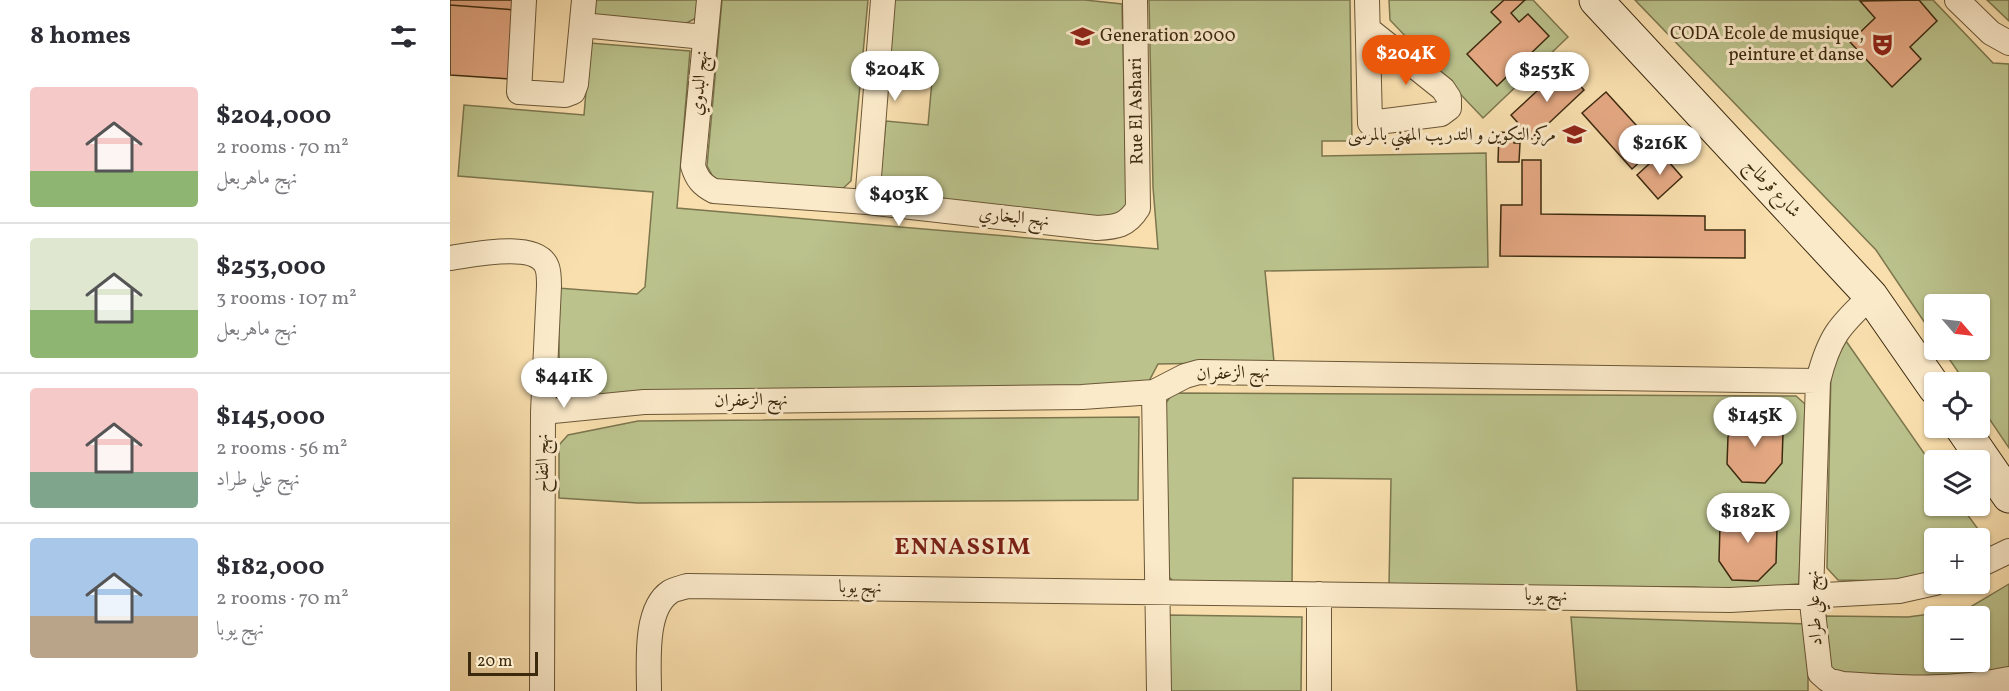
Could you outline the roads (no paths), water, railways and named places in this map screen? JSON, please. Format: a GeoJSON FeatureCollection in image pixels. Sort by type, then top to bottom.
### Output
{"type":"FeatureCollection","features":[{"type":"Feature","properties":{"kind":"street"},"geometry":{"type":"LineString","coordinates":[[524,0],[519,88],[523,94],[565,95],[573,92],[584,0]]}},
{"type":"Feature","properties":{"kind":"street","name":"نهج البدوي"},"geometry":{"type":"LineString","coordinates":[[693,166],[709,0]]}},
{"type":"Feature","properties":{"kind":"street"},"geometry":{"type":"LineString","coordinates":[[867,202],[884,0]]}},
{"type":"Feature","properties":{"kind":"street","name":"Rue El Ashari"},"geometry":{"type":"LineString","coordinates":[[1131,219],[1138,208],[1139,191],[1135,0]]}},
{"type":"Feature","properties":{"kind":"street"},"geometry":{"type":"LineString","coordinates":[[1367,0],[1368,29]]}},
{"type":"Feature","properties":{"kind":"street","name":"شارع قرطاج"},"geometry":{"type":"LineString","coordinates":[[1596,0],[1871,296],[1924,372]]}},
{"type":"Feature","properties":{"kind":"street"},"geometry":{"type":"LineString","coordinates":[[1957,0],[1991,33],[2009,43]]}},
{"type":"Feature","properties":{"kind":"street"},"geometry":{"type":"LineString","coordinates":[[582,25],[704,37]]}},
{"type":"Feature","properties":{"kind":"street","name":"نهج البخاري"},"geometry":{"type":"LineString","coordinates":[[693,166],[701,183],[714,192],[867,202],[1097,228],[1120,226],[1131,219]]}},
{"type":"Feature","properties":{"kind":"street","name":"نهج التفاح"},"geometry":{"type":"LineString","coordinates":[[450,258],[524,251],[538,256],[547,266],[549,286],[543,412],[542,691]]}},
{"type":"Feature","properties":{"kind":"street","name":"نهج علي طراد"},"geometry":{"type":"LineString","coordinates":[[1871,296],[1840,326],[1826,349],[1818,381],[1811,594],[1820,673],[1828,680],[1843,684],[1937,690],[1959,689],[2009,679]]}},
{"type":"Feature","properties":{"kind":"street","name":"نهج الزعفران"},"geometry":{"type":"LineString","coordinates":[[543,412],[644,402],[1003,400],[1154,392],[1185,376],[1199,372],[1818,381]]}},
{"type":"Feature","properties":{"kind":"street"},"geometry":{"type":"LineString","coordinates":[[1154,392],[1155,592],[1159,691]]}},
{"type":"Feature","properties":{"kind":"street"},"geometry":{"type":"LineString","coordinates":[[1969,438],[2009,496]]}},
{"type":"Feature","properties":{"kind":"street"},"geometry":{"type":"LineString","coordinates":[[1990,560],[2009,551]]}},
{"type":"Feature","properties":{"kind":"street","name":"نهج يوبا"},"geometry":{"type":"LineString","coordinates":[[649,691],[650,634],[655,611],[669,592],[687,586],[1730,600],[1899,591],[1924,585]]}},
{"type":"Feature","properties":{"kind":"street"},"geometry":{"type":"LineString","coordinates":[[1318,594],[1319,691]]}},
{"type":"Feature","properties":{"kind":"place","name":"Generation 2000"},"geometry":{"type":"Point","coordinates":[1082,36]}},
{"type":"Feature","properties":{"kind":"place","name":"CODA Ecole de musique, peinture et danse"},"geometry":{"type":"Point","coordinates":[1882,44]}},
{"type":"Feature","properties":{"kind":"place","name":"مركز التكوين و التدريب المهني بالمرسى"},"geometry":{"type":"Point","coordinates":[1574,135]}},
{"type":"Feature","properties":{"kind":"district","name":"ENNASSIM"},"geometry":{"type":"Point","coordinates":[963,548]}}]}
